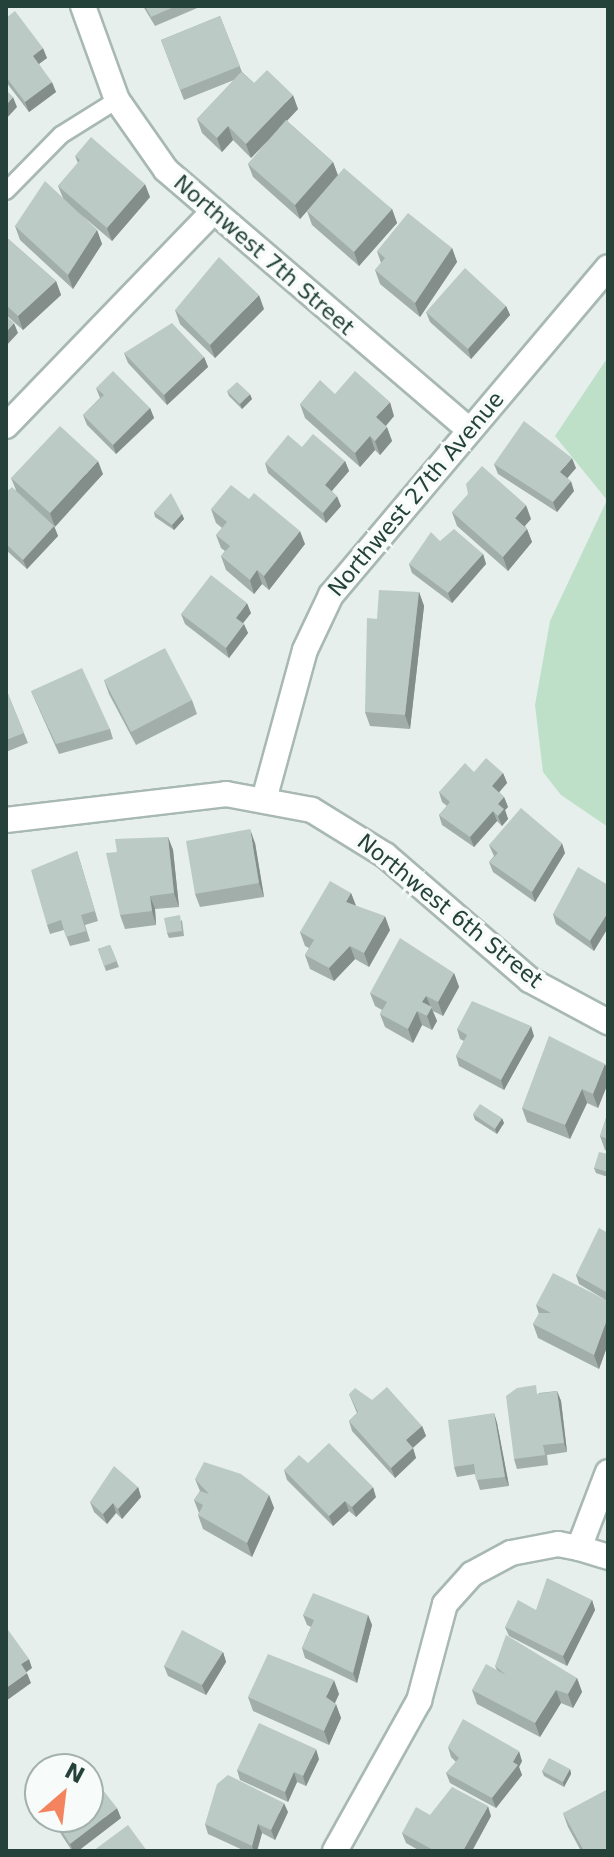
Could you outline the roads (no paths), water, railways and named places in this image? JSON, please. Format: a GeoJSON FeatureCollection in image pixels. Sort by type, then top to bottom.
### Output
{"type":"FeatureCollection","features":[{"type":"Feature","properties":{"kind":"street","name":"Northwest 7th Street"},"geometry":{"type":"LineString","coordinates":[[83,6],[117,100],[166,170],[211,214],[468,429]]}},
{"type":"Feature","properties":{"kind":"street"},"geometry":{"type":"LineString","coordinates":[[6,426],[211,214]]}},
{"type":"Feature","properties":{"kind":"street","name":"Northwest 27th Avenue"},"geometry":{"type":"LineString","coordinates":[[265,796],[315,623],[360,555],[608,267]]}},
{"type":"Feature","properties":{"kind":"street","name":"Northwest 6th Street"},"geometry":{"type":"LineString","coordinates":[[6,820],[183,797],[265,796],[344,825],[530,980],[608,1022]]}},
{"type":"Feature","properties":{"kind":"street"},"geometry":{"type":"LineString","coordinates":[[579,1548],[608,1472]]}},
{"type":"Feature","properties":{"kind":"street"},"geometry":{"type":"LineString","coordinates":[[335,1851],[419,1701],[435,1626],[459,1586],[511,1553],[558,1544],[608,1557]]}},
{"type":"Feature","properties":{"kind":"lane"},"geometry":{"type":"LineString","coordinates":[[6,191],[61,135],[117,100]]}}]}
